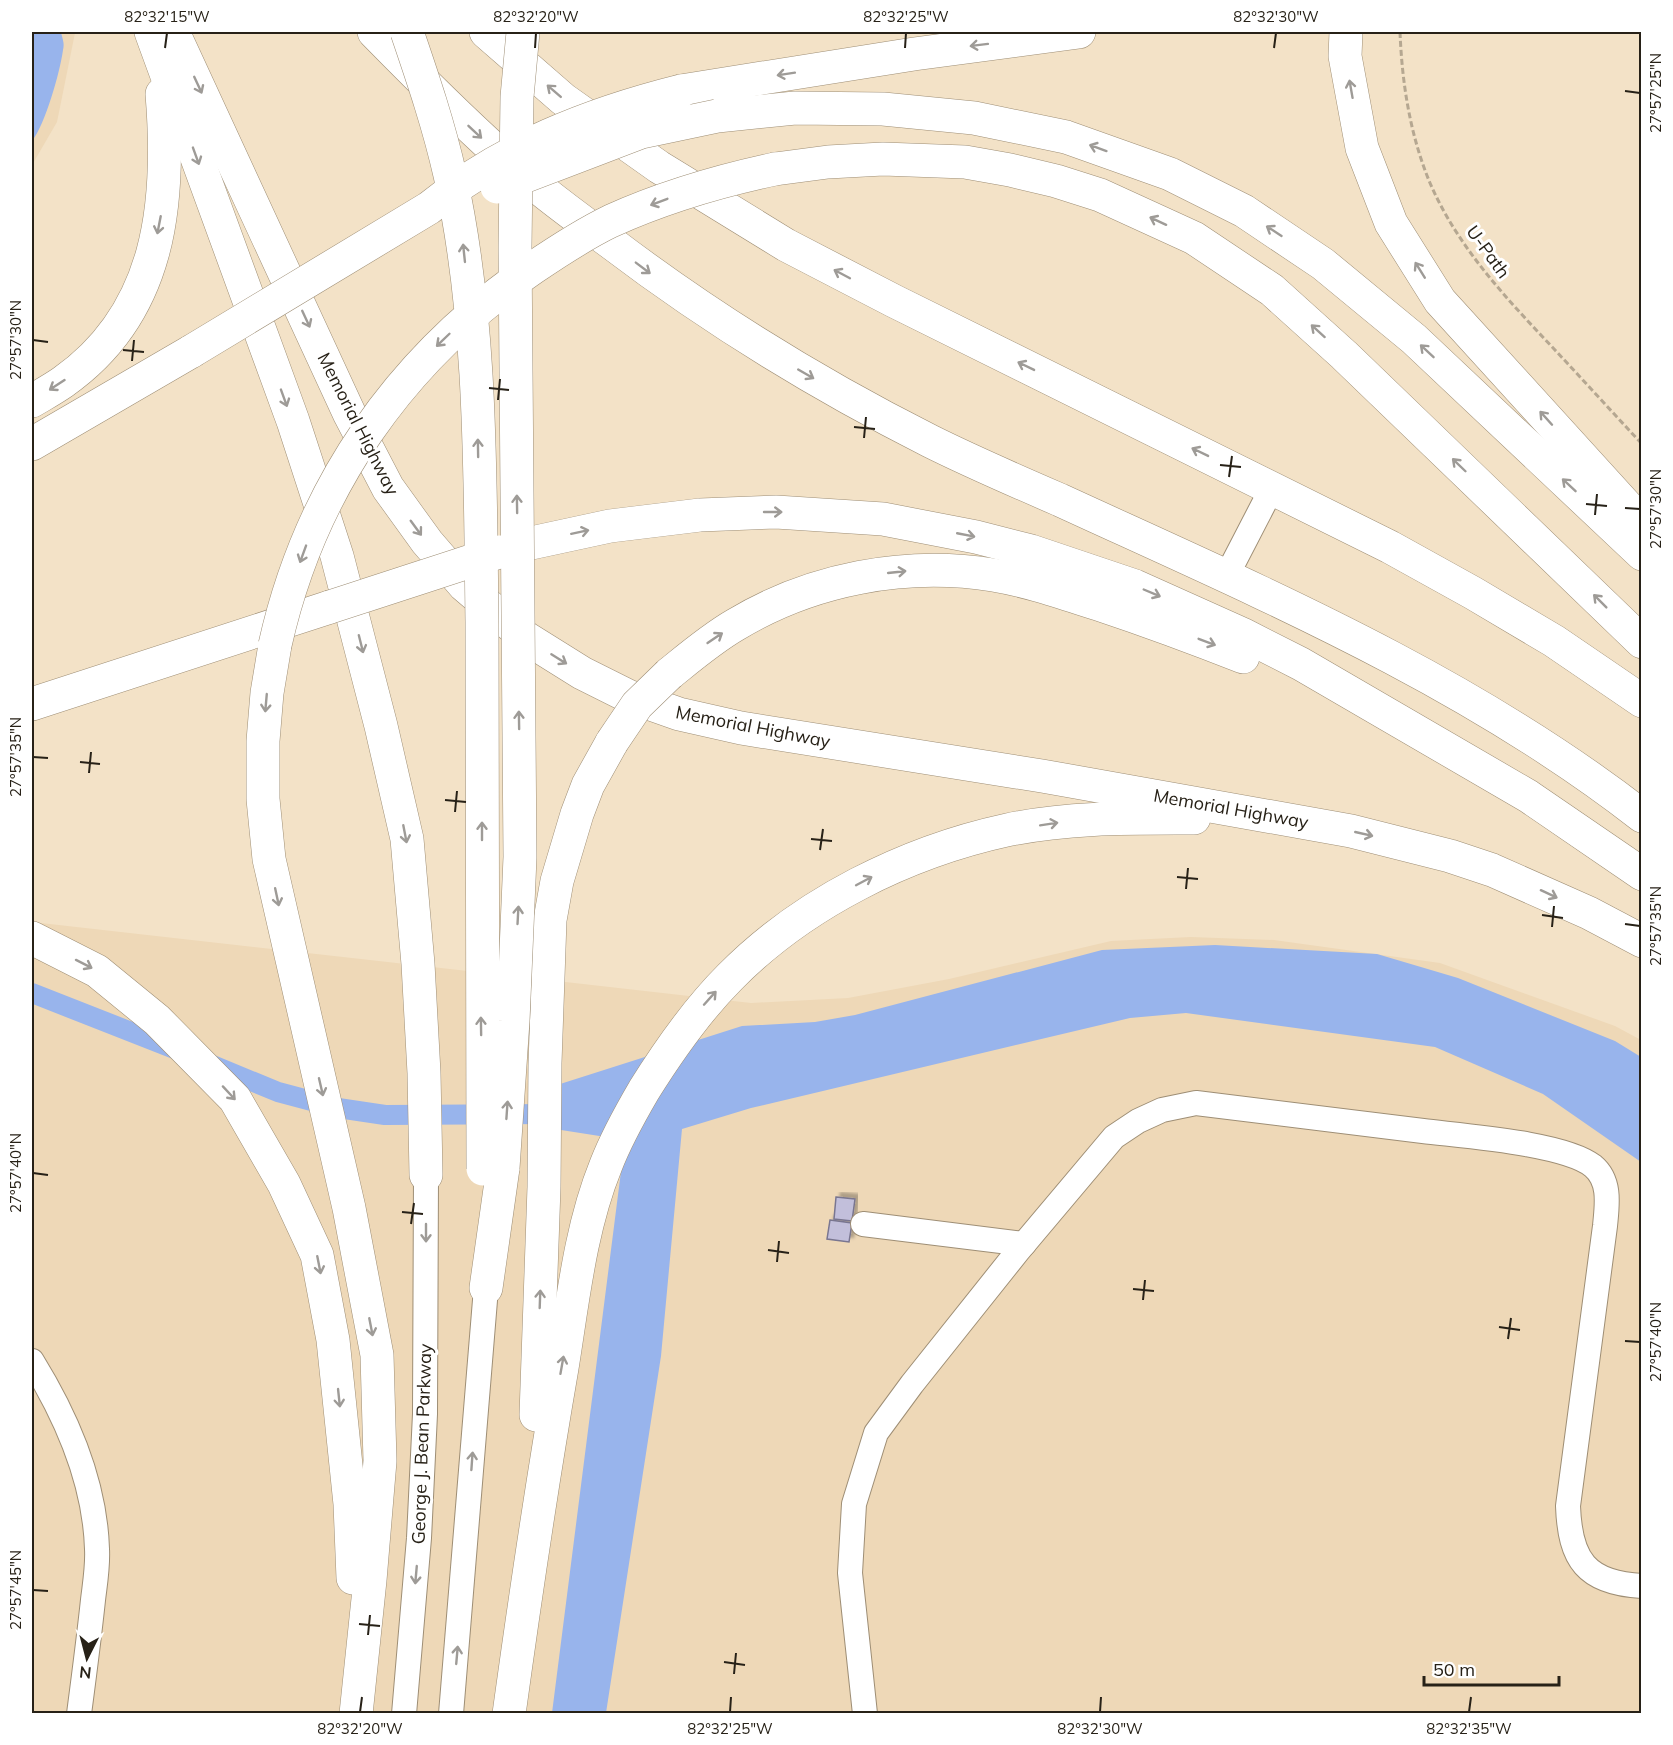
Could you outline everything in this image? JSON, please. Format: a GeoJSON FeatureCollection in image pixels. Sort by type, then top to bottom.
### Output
{"type":"FeatureCollection","features":[{"type":"Feature","properties":{"kind":"highway"},"geometry":{"type":"LineString","coordinates":[[374,32],[433,93],[517,170],[653,275],[721,322],[860,404],[933,442],[1359,640],[1448,687],[1529,737],[1641,816]]}},
{"type":"Feature","properties":{"kind":"highway"},"geometry":{"type":"LineString","coordinates":[[407,32],[438,125],[451,177],[462,240],[475,364],[483,724],[481,1012],[493,1169]]}},
{"type":"Feature","properties":{"kind":"highway"},"geometry":{"type":"LineString","coordinates":[[486,32],[563,99],[660,167],[786,245],[1390,547],[1554,641],[1641,701]]}},
{"type":"Feature","properties":{"kind":"highway"},"geometry":{"type":"LineString","coordinates":[[486,1288],[493,1169],[513,1021],[520,857],[515,247],[517,97],[523,32]]}},
{"type":"Feature","properties":{"kind":"highway"},"geometry":{"type":"LineString","coordinates":[[32,444],[192,351],[429,208],[480,170],[575,123],[618,108],[681,92],[914,54],[1078,32]]}},
{"type":"Feature","properties":{"kind":"highway"},"geometry":{"type":"LineString","coordinates":[[1346,32],[1345,56],[1362,148],[1391,223],[1440,301],[1641,523]]}},
{"type":"Feature","properties":{"kind":"highway"},"geometry":{"type":"LineString","coordinates":[[32,401],[64,381],[109,338],[136,296],[148,267],[159,227],[165,171],[159,35]]}},
{"type":"Feature","properties":{"kind":"highway"},"geometry":{"type":"LineString","coordinates":[[159,35],[337,556],[360,641],[407,839],[418,964],[424,1073],[426,1175]]}},
{"type":"Feature","properties":{"kind":"highway","name":"Memorial Highway"},"geometry":{"type":"LineString","coordinates":[[159,35],[388,488],[427,542],[464,585],[526,638],[582,673],[628,696],[679,714],[741,728],[1042,776],[1306,822],[1401,842],[1492,870],[1589,913],[1641,941]]}},
{"type":"Feature","properties":{"kind":"highway"},"geometry":{"type":"LineString","coordinates":[[429,208],[487,191],[641,132],[717,116],[795,108],[883,109],[974,118],[1066,137],[1170,174],[1244,212],[1323,264],[1414,339],[1641,554]]}},
{"type":"Feature","properties":{"kind":"highway"},"geometry":{"type":"LineString","coordinates":[[354,1713],[370,1580],[380,1461],[376,1355],[349,1208],[269,859],[263,799],[263,741],[267,693],[283,608],[310,533],[328,498],[372,422],[441,342],[496,293],[561,249],[610,222],[664,199],[718,181],[776,169],[828,162],[883,159],[965,162],[1010,170],[1089,192],[1137,211],[1194,238],[1272,290],[1336,347],[1641,642]]}},
{"type":"Feature","properties":{"kind":"highway"},"geometry":{"type":"LineString","coordinates":[[32,704],[522,545],[610,526],[700,515],[776,512],[884,519],[976,537],[1030,551],[1084,567],[1172,602],[1301,664],[1411,726],[1528,796],[1641,874]]}},
{"type":"Feature","properties":{"kind":"highway"},"geometry":{"type":"LineString","coordinates":[[530,1568],[544,1187],[550,920],[556,881],[588,785],[612,742],[637,705],[669,674],[699,649],[734,625],[790,597],[831,584],[877,574],[933,570],[963,572],[993,575],[1040,585],[1145,620],[1362,704],[1411,726]]}},
{"type":"Feature","properties":{"kind":"highway"},"geometry":{"type":"LineString","coordinates":[[509,1713],[581,1251],[605,1167],[636,1104],[674,1044],[700,1009],[731,975],[780,934],[836,896],[873,876],[933,851],[1006,831],[1064,821],[1134,818],[1245,818],[1306,822]]}},
{"type":"Feature","properties":{"kind":"highway"},"geometry":{"type":"LineString","coordinates":[[32,938],[97,971],[157,1020],[235,1099],[284,1184],[317,1255],[333,1340],[351,1515],[354,1713]]}},
{"type":"Feature","properties":{"kind":"street"},"geometry":{"type":"LineString","coordinates":[[1226,577],[1272,488]]}},
{"type":"Feature","properties":{"kind":"street"},"geometry":{"type":"LineString","coordinates":[[865,1713],[850,1573],[854,1504],[876,1433],[912,1384],[1024,1244],[1114,1137],[1138,1121],[1162,1110],[1196,1103],[1513,1143],[1566,1154],[1592,1165],[1604,1180],[1607,1202],[1604,1242],[1568,1506],[1569,1530],[1573,1548],[1583,1565],[1599,1576],[1614,1582],[1641,1587]]}},
{"type":"Feature","properties":{"kind":"street","name":"George J. Bean Parkway"},"geometry":{"type":"LineString","coordinates":[[404,1713],[419,1539],[426,1414],[426,1175]]}},
{"type":"Feature","properties":{"kind":"street"},"geometry":{"type":"LineString","coordinates":[[862,1224],[1024,1244]]}},
{"type":"Feature","properties":{"kind":"street"},"geometry":{"type":"LineString","coordinates":[[451,1713],[486,1288]]}},
{"type":"Feature","properties":{"kind":"street"},"geometry":{"type":"LineString","coordinates":[[32,1361],[50,1391],[73,1442],[87,1489],[96,1536],[94,1587],[79,1713]]}},
{"type":"Feature","properties":{"kind":"path","name":"U-Path"},"geometry":{"type":"LineString","coordinates":[[1400,32],[1406,103],[1417,146],[1430,183],[1445,213],[1469,251],[1503,296],[1641,444]]}},
{"type":"Feature","properties":{"kind":"shaded area"},"geometry":{"type":"Polygon","coordinates":[[[32,32],[75,33],[57,122],[32,165],[32,32]]]}},
{"type":"Feature","properties":{"kind":"shaded area"},"geometry":{"type":"Polygon","coordinates":[[[32,922],[751,1003],[848,998],[949,979],[1111,941],[1191,937],[1274,940],[1440,963],[1615,1026],[1641,1040],[1641,1713],[32,1714],[32,922]]]}},
{"type":"Feature","properties":{"kind":"water"},"geometry":{"type":"Polygon","coordinates":[[[32,32],[61,32],[64,45],[51,98],[42,123],[32,141],[32,32]]]}},
{"type":"Feature","properties":{"kind":"water"},"geometry":{"type":"Polygon","coordinates":[[[1215,945],[1377,954],[1458,978],[1615,1041],[1641,1057],[1641,1162],[1543,1094],[1435,1047],[1186,1013],[1130,1018],[751,1108],[682,1129],[661,1356],[606,1713],[552,1713],[625,1140],[542,1127],[557,1085],[742,1026],[815,1022],[855,1015],[1102,950],[1215,945]]]}},
{"type":"Feature","properties":{"kind":"building"},"geometry":{"type":"Polygon","coordinates":[[[836,1197],[855,1199],[852,1221],[834,1219],[836,1197]]]}},
{"type":"Feature","properties":{"kind":"building"},"geometry":{"type":"Polygon","coordinates":[[[830,1220],[852,1223],[849,1242],[827,1239],[830,1220]]]}},
{"type":"Feature","properties":{"kind":"waterway"},"geometry":{"type":"LineString","coordinates":[[32,993],[177,1050]]}},
{"type":"Feature","properties":{"kind":"waterway"},"geometry":{"type":"LineString","coordinates":[[210,1064],[278,1092],[338,1108],[385,1115],[553,1114]]}}]}
